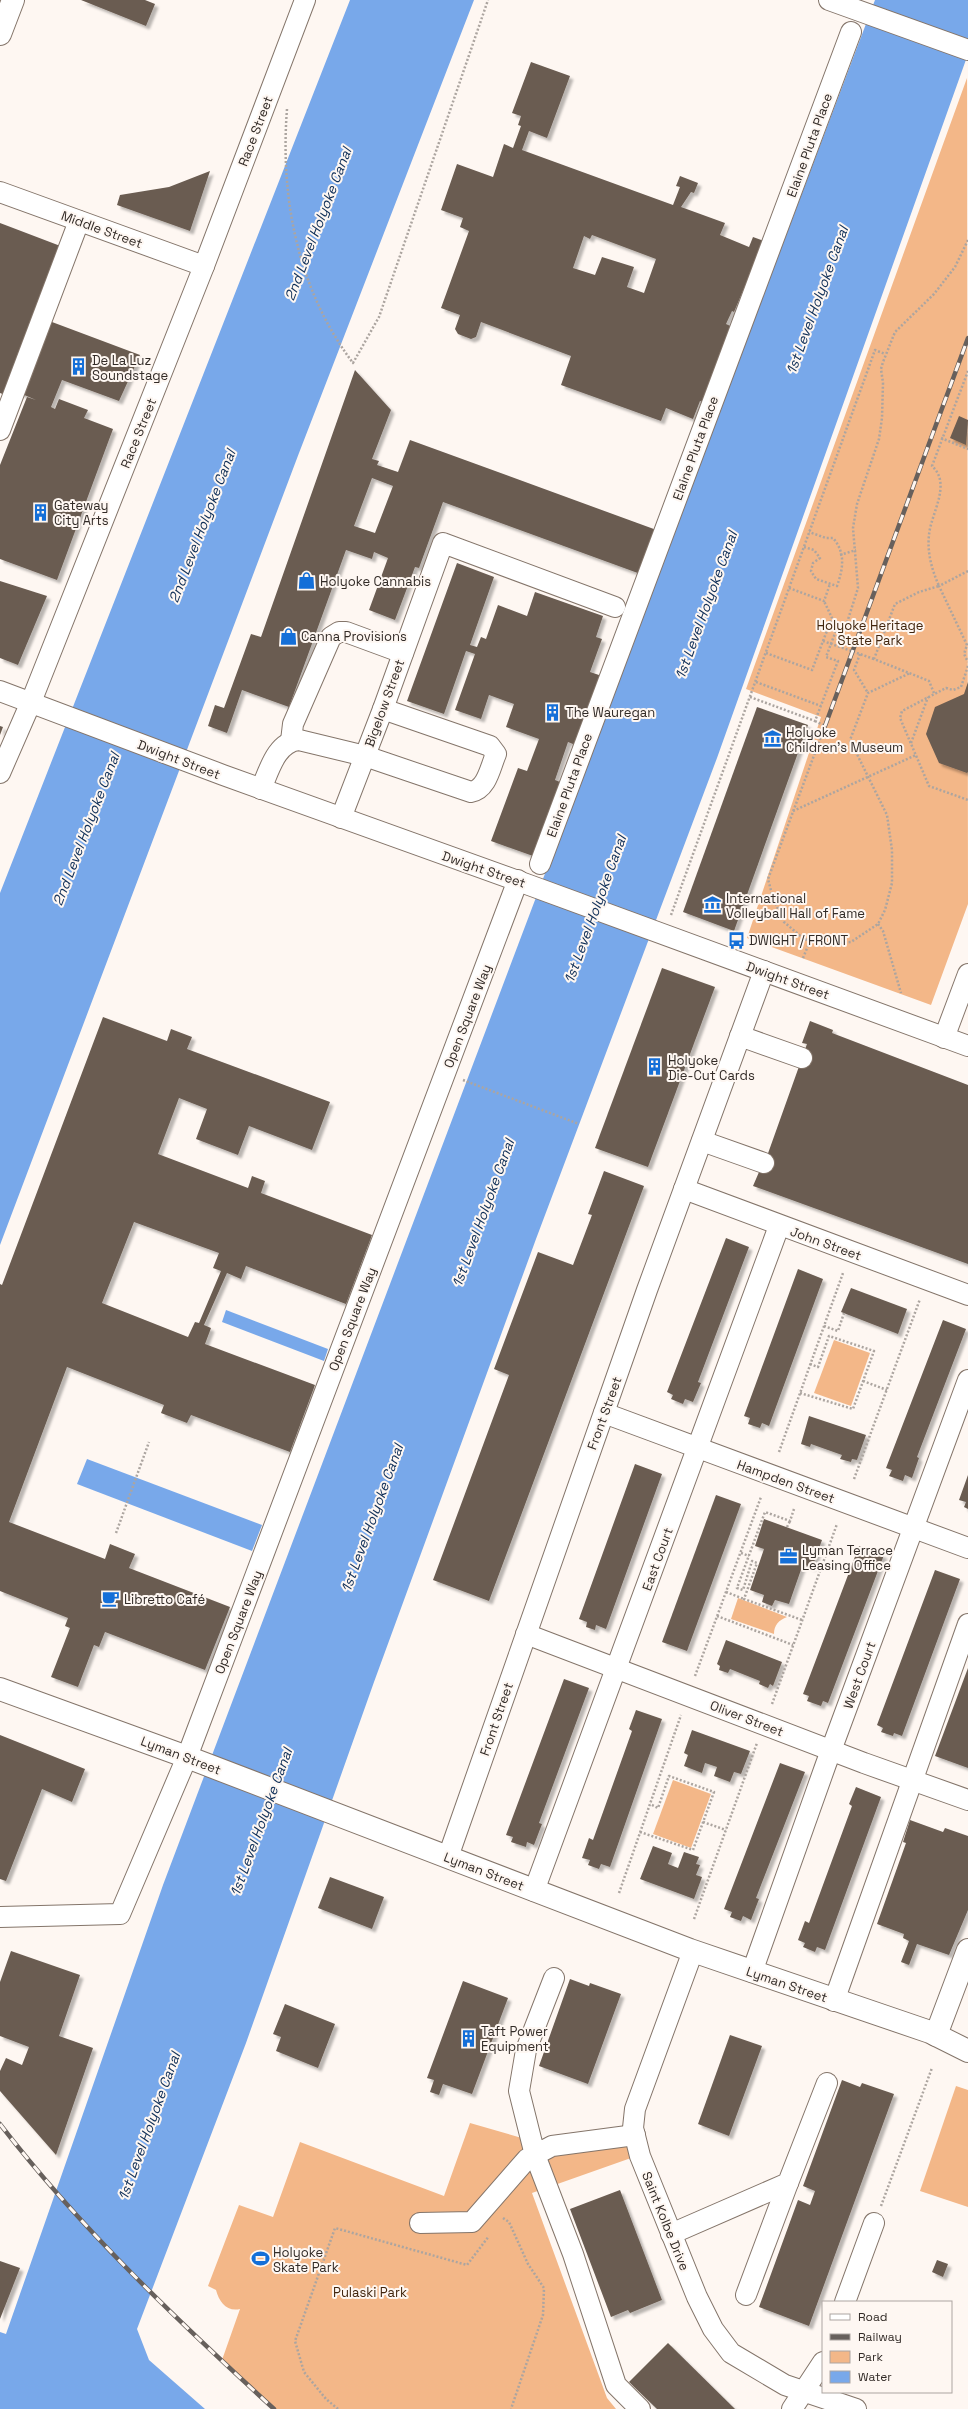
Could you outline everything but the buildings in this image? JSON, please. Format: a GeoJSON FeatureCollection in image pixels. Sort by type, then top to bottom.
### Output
{"type":"FeatureCollection","features":[{"type":"Feature","properties":{"kind":"main road"},"geometry":{"type":"LineString","coordinates":[[0,34],[13,0]]}},
{"type":"Feature","properties":{"kind":"main road","name":"Lyman Street"},"geometry":{"type":"LineString","coordinates":[[0,1689],[195,1760],[334,1815],[693,1951],[936,2035],[968,2050]]}},
{"type":"Feature","properties":{"kind":"main road"},"geometry":{"type":"LineString","coordinates":[[936,2035],[968,1950]]}},
{"type":"Feature","properties":{"kind":"street","name":"Race Street"},"geometry":{"type":"LineString","coordinates":[[0,774],[31,702],[204,266],[305,0]]}},
{"type":"Feature","properties":{"kind":"street"},"geometry":{"type":"LineString","coordinates":[[829,0],[968,50]]}},
{"type":"Feature","properties":{"kind":"street","name":"Elaine Pluta Place"},"geometry":{"type":"LineString","coordinates":[[540,864],[851,32]]}},
{"type":"Feature","properties":{"kind":"street","name":"Middle Street"},"geometry":{"type":"LineString","coordinates":[[0,192],[204,266]]}},
{"type":"Feature","properties":{"kind":"street"},"geometry":{"type":"LineString","coordinates":[[0,430],[79,221]]}},
{"type":"Feature","properties":{"kind":"street","name":"Bigelow Street"},"geometry":{"type":"LineString","coordinates":[[341,818],[383,709],[443,543],[616,607]]}},
{"type":"Feature","properties":{"kind":"street"},"geometry":{"type":"LineString","coordinates":[[291,741],[294,724],[331,636],[339,632],[346,632],[403,653]]}},
{"type":"Feature","properties":{"kind":"street","name":"Dwight Street"},"geometry":{"type":"LineString","coordinates":[[0,691],[261,789],[661,933],[968,1046]]}},
{"type":"Feature","properties":{"kind":"street"},"geometry":{"type":"LineString","coordinates":[[261,789],[280,749],[291,741],[299,740],[364,756],[471,792],[478,790],[486,779],[496,754],[490,746],[383,709]]}},
{"type":"Feature","properties":{"kind":"street","name":"Open Square Way"},"geometry":{"type":"LineString","coordinates":[[0,1917],[120,1914],[195,1760],[523,883]]}},
{"type":"Feature","properties":{"kind":"street","name":"Front Street"},"geometry":{"type":"LineString","coordinates":[[448,1857],[604,1413],[764,971]]}},
{"type":"Feature","properties":{"kind":"street"},"geometry":{"type":"LineString","coordinates":[[944,1038],[968,974]]}},
{"type":"Feature","properties":{"kind":"street"},"geometry":{"type":"LineString","coordinates":[[740,1036],[802,1058]]}},
{"type":"Feature","properties":{"kind":"street"},"geometry":{"type":"LineString","coordinates":[[702,1141],[764,1163]]}},
{"type":"Feature","properties":{"kind":"street","name":"John Street"},"geometry":{"type":"LineString","coordinates":[[684,1190],[968,1295]]}},
{"type":"Feature","properties":{"kind":"street","name":"East Court"},"geometry":{"type":"LineString","coordinates":[[534,1891],[608,1686],[617,1669],[778,1226]]}},
{"type":"Feature","properties":{"kind":"street","name":"West Court"},"geometry":{"type":"LineString","coordinates":[[752,1972],[912,1527],[968,1380]]}},
{"type":"Feature","properties":{"kind":"street","name":"Hampden Street"},"geometry":{"type":"LineString","coordinates":[[604,1413],[968,1548]]}},
{"type":"Feature","properties":{"kind":"street"},"geometry":{"type":"LineString","coordinates":[[834,2001],[914,1780],[968,1624]]}},
{"type":"Feature","properties":{"kind":"street","name":"Oliver Street"},"geometry":{"type":"LineString","coordinates":[[526,1634],[831,1750],[968,1800]]}},
{"type":"Feature","properties":{"kind":"street","name":"Saint Kolbe Drive"},"geometry":{"type":"LineString","coordinates":[[693,1951],[635,2109],[633,2128],[640,2156],[697,2297],[713,2329],[731,2353],[785,2385],[856,2409]]}},
{"type":"Feature","properties":{"kind":"street"},"geometry":{"type":"LineString","coordinates":[[554,1978],[526,2050],[519,2091],[535,2155],[573,2254],[616,2385],[640,2409]]}},
{"type":"Feature","properties":{"kind":"street"},"geometry":{"type":"LineString","coordinates":[[746,2295],[827,2083]]}},
{"type":"Feature","properties":{"kind":"street"},"geometry":{"type":"LineString","coordinates":[[420,2223],[472,2222],[527,2159],[552,2146],[635,2135]]}},
{"type":"Feature","properties":{"kind":"street"},"geometry":{"type":"LineString","coordinates":[[671,2234],[788,2183]]}},
{"type":"Feature","properties":{"kind":"street"},"geometry":{"type":"LineString","coordinates":[[845,2301],[874,2223]]}},
{"type":"Feature","properties":{"kind":"street"},"geometry":{"type":"LineString","coordinates":[[792,2409],[802,2390],[822,2363]]}},
{"type":"Feature","properties":{"kind":"path"},"geometry":{"type":"LineString","coordinates":[[287,104],[284,149],[288,198],[299,254],[319,306],[353,364],[379,317],[488,0]]}},
{"type":"Feature","properties":{"kind":"path"},"geometry":{"type":"LineString","coordinates":[[815,721],[838,661],[826,657],[837,628],[844,629],[852,611],[858,588],[853,528],[857,504],[879,439],[882,418],[883,383],[881,369],[895,332],[934,294],[955,267],[968,240]]}},
{"type":"Feature","properties":{"kind":"path"},"geometry":{"type":"LineString","coordinates":[[661,933],[750,697],[875,350],[886,354]]}},
{"type":"Feature","properties":{"kind":"path"},"geometry":{"type":"LineString","coordinates":[[968,372],[941,438],[932,466],[941,478],[939,496],[929,536],[930,560],[939,586],[967,645],[964,654],[968,662]]}},
{"type":"Feature","properties":{"kind":"path"},"geometry":{"type":"LineString","coordinates":[[941,438],[968,449]]}},
{"type":"Feature","properties":{"kind":"path"},"geometry":{"type":"LineString","coordinates":[[804,547],[814,550],[820,558],[814,562],[812,571],[816,579],[837,586],[844,566],[840,555],[839,545],[833,538],[826,538],[809,532]]}},
{"type":"Feature","properties":{"kind":"path"},"geometry":{"type":"LineString","coordinates":[[840,555],[856,550]]}},
{"type":"Feature","properties":{"kind":"path"},"geometry":{"type":"LineString","coordinates":[[874,659],[895,604],[919,592],[939,586],[968,571]]}},
{"type":"Feature","properties":{"kind":"path"},"geometry":{"type":"LineString","coordinates":[[824,601],[830,584]]}},
{"type":"Feature","properties":{"kind":"path"},"geometry":{"type":"LineString","coordinates":[[766,653],[812,670],[832,618],[824,601],[789,588]]}},
{"type":"Feature","properties":{"kind":"path"},"geometry":{"type":"LineString","coordinates":[[823,641],[929,680],[934,693]]}},
{"type":"Feature","properties":{"kind":"path"},"geometry":{"type":"LineString","coordinates":[[860,654],[854,670],[868,693]]}},
{"type":"Feature","properties":{"kind":"path"},"geometry":{"type":"LineString","coordinates":[[968,666],[960,687],[953,690],[946,688],[928,696],[902,711],[900,718],[929,786],[968,800]]}},
{"type":"Feature","properties":{"kind":"path"},"geometry":{"type":"LineString","coordinates":[[750,697],[825,726],[768,879],[773,898],[784,922],[794,933],[810,941],[837,944],[851,942],[878,924],[889,898],[892,883],[892,850],[887,815],[850,740],[868,693],[910,673]]}},
{"type":"Feature","properties":{"kind":"path"},"geometry":{"type":"LineString","coordinates":[[755,682],[821,706]]}},
{"type":"Feature","properties":{"kind":"path"},"geometry":{"type":"LineString","coordinates":[[911,743],[928,696]]}},
{"type":"Feature","properties":{"kind":"path"},"geometry":{"type":"LineString","coordinates":[[793,811],[916,756]]}},
{"type":"Feature","properties":{"kind":"path"},"geometry":{"type":"LineString","coordinates":[[878,924],[883,931],[901,992]]}},
{"type":"Feature","properties":{"kind":"path"},"geometry":{"type":"LineString","coordinates":[[803,958],[810,941]]}},
{"type":"Feature","properties":{"kind":"path"},"geometry":{"type":"LineString","coordinates":[[463,1080],[579,1124]]}},
{"type":"Feature","properties":{"kind":"path"},"geometry":{"type":"LineString","coordinates":[[779,1452],[843,1273]]}},
{"type":"Feature","properties":{"kind":"path"},"geometry":{"type":"LineString","coordinates":[[854,1479],[920,1299]]}},
{"type":"Feature","properties":{"kind":"path"},"geometry":{"type":"LineString","coordinates":[[824,1326],[838,1332],[844,1313]]}},
{"type":"Feature","properties":{"kind":"path"},"geometry":{"type":"LineString","coordinates":[[800,1392],[853,1409],[874,1351],[829,1336],[818,1367],[810,1364]]}},
{"type":"Feature","properties":{"kind":"path"},"geometry":{"type":"LineString","coordinates":[[863,1381],[887,1390]]}},
{"type":"Feature","properties":{"kind":"path"},"geometry":{"type":"LineString","coordinates":[[116,1533],[149,1442]]}},
{"type":"Feature","properties":{"kind":"path"},"geometry":{"type":"LineString","coordinates":[[695,1676],[741,1553],[760,1497]]}},
{"type":"Feature","properties":{"kind":"path"},"geometry":{"type":"LineString","coordinates":[[787,1527],[794,1509]]}},
{"type":"Feature","properties":{"kind":"path"},"geometry":{"type":"LineString","coordinates":[[744,1599],[757,1563],[752,1561],[743,1590],[737,1588],[765,1512],[790,1521]]}},
{"type":"Feature","properties":{"kind":"path"},"geometry":{"type":"LineString","coordinates":[[772,1704],[837,1524]]}},
{"type":"Feature","properties":{"kind":"path"},"geometry":{"type":"LineString","coordinates":[[741,1553],[749,1556]]}},
{"type":"Feature","properties":{"kind":"path"},"geometry":{"type":"LineString","coordinates":[[726,1592],[802,1620]]}},
{"type":"Feature","properties":{"kind":"path"},"geometry":{"type":"LineString","coordinates":[[717,1616],[793,1645]]}},
{"type":"Feature","properties":{"kind":"path"},"geometry":{"type":"LineString","coordinates":[[619,1893],[682,1713]]}},
{"type":"Feature","properties":{"kind":"path"},"geometry":{"type":"LineString","coordinates":[[694,1919],[758,1740]]}},
{"type":"Feature","properties":{"kind":"path"},"geometry":{"type":"LineString","coordinates":[[640,1832],[693,1850],[714,1792],[669,1776],[658,1808],[650,1804]]}},
{"type":"Feature","properties":{"kind":"path"},"geometry":{"type":"LineString","coordinates":[[703,1822],[726,1830]]}},
{"type":"Feature","properties":{"kind":"path"},"geometry":{"type":"LineString","coordinates":[[874,2223],[932,2068]]}},
{"type":"Feature","properties":{"kind":"path"},"geometry":{"type":"LineString","coordinates":[[488,2204],[502,2218],[510,2222],[528,2264],[544,2288],[543,2315],[511,2409]]}},
{"type":"Feature","properties":{"kind":"path"},"geometry":{"type":"LineString","coordinates":[[498,2224],[502,2218]]}},
{"type":"Feature","properties":{"kind":"path"},"geometry":{"type":"LineString","coordinates":[[338,2409],[326,2399],[304,2372],[295,2341],[335,2228],[467,2265],[494,2230]]}},
{"type":"Feature","properties":{"kind":"green space","name":"Holyoke Heritage State Park"},"geometry":{"type":"Polygon","coordinates":[[[967,78],[968,904],[931,1005],[747,938],[821,717],[746,689],[967,78]]]}},
{"type":"Feature","properties":{"kind":"green space"},"geometry":{"type":"Polygon","coordinates":[[[834,1340],[870,1353],[851,1406],[814,1393],[834,1340]]]}},
{"type":"Feature","properties":{"kind":"green space"},"geometry":{"type":"Polygon","coordinates":[[[738,1598],[787,1617],[778,1623],[774,1634],[731,1619],[738,1598]]]}},
{"type":"Feature","properties":{"kind":"green space"},"geometry":{"type":"Polygon","coordinates":[[[673,1780],[711,1794],[691,1848],[653,1834],[673,1780]]]}},
{"type":"Feature","properties":{"kind":"green space"},"geometry":{"type":"Polygon","coordinates":[[[956,2086],[968,2090],[968,2207],[920,2191],[956,2086]]]}},
{"type":"Feature","properties":{"kind":"green space","name":"Pulaski Park"},"geometry":{"type":"Polygon","coordinates":[[[470,2123],[532,2141],[610,2130],[622,2126],[631,2158],[532,2193],[607,2398],[616,2409],[275,2409],[222,2360],[240,2309],[231,2309],[224,2305],[221,2302],[216,2290],[208,2286],[239,2205],[273,2217],[300,2142],[444,2196],[470,2123]]]}},
{"type":"Feature","properties":{"kind":"water","name":"2nd Level Holyoke Canal"},"geometry":{"type":"Polygon","coordinates":[[[350,0],[474,0],[299,453],[0,1245],[0,893],[350,0]]]}},
{"type":"Feature","properties":{"kind":"water","name":"1st Level Holyoke Canal"},"geometry":{"type":"Polygon","coordinates":[[[875,0],[968,0],[968,54],[717,758],[536,1239],[374,1682],[246,2043],[137,2329],[149,2360],[205,2409],[0,2409],[0,2332],[6,2334],[163,1885],[875,0]]]}},
{"type":"Feature","properties":{"kind":"water"},"geometry":{"type":"Polygon","coordinates":[[[226,1310],[328,1349],[324,1361],[222,1322],[226,1310]]]}},
{"type":"Feature","properties":{"kind":"water"},"geometry":{"type":"Polygon","coordinates":[[[87,1459],[262,1525],[252,1551],[77,1484],[87,1459]]]}},
{"type":"Feature","properties":{"kind":"railway"},"geometry":{"type":"LineString","coordinates":[[825,726],[968,338]]}},
{"type":"Feature","properties":{"kind":"railway"},"geometry":{"type":"LineString","coordinates":[[0,2124],[31,2163],[97,2237],[202,2342],[274,2409]]}},
{"type":"Feature","properties":{"kind":"place","name":"De La Luz Soundstage"},"geometry":{"type":"Point","coordinates":[79,367]}},
{"type":"Feature","properties":{"kind":"place","name":"Gateway City Arts"},"geometry":{"type":"Point","coordinates":[41,512]}},
{"type":"Feature","properties":{"kind":"place","name":"Holyoke Cannabis"},"geometry":{"type":"Point","coordinates":[307,581]}},
{"type":"Feature","properties":{"kind":"place","name":"Canna Provisions"},"geometry":{"type":"Point","coordinates":[288,636]}},
{"type":"Feature","properties":{"kind":"place","name":"The Wauregan"},"geometry":{"type":"Point","coordinates":[553,712]}},
{"type":"Feature","properties":{"kind":"place","name":"Holyoke Children's Museum"},"geometry":{"type":"Point","coordinates":[773,739]}},
{"type":"Feature","properties":{"kind":"place","name":"International Volleyball Hall of Fame"},"geometry":{"type":"Point","coordinates":[713,905]}},
{"type":"Feature","properties":{"kind":"place","name":"DWIGHT / FRONT"},"geometry":{"type":"Point","coordinates":[736,940]}},
{"type":"Feature","properties":{"kind":"place","name":"Holyoke Die-Cut Cards"},"geometry":{"type":"Point","coordinates":[655,1067]}},
{"type":"Feature","properties":{"kind":"place","name":"Lyman Terrace Leasing Office"},"geometry":{"type":"Point","coordinates":[789,1557]}},
{"type":"Feature","properties":{"kind":"place","name":"Libretto Café"},"geometry":{"type":"Point","coordinates":[111,1599]}},
{"type":"Feature","properties":{"kind":"place","name":"Taft Power Equipment"},"geometry":{"type":"Point","coordinates":[468,2038]}},
{"type":"Feature","properties":{"kind":"place","name":"Holyoke Skate Park"},"geometry":{"type":"Point","coordinates":[260,2259]}}]}
